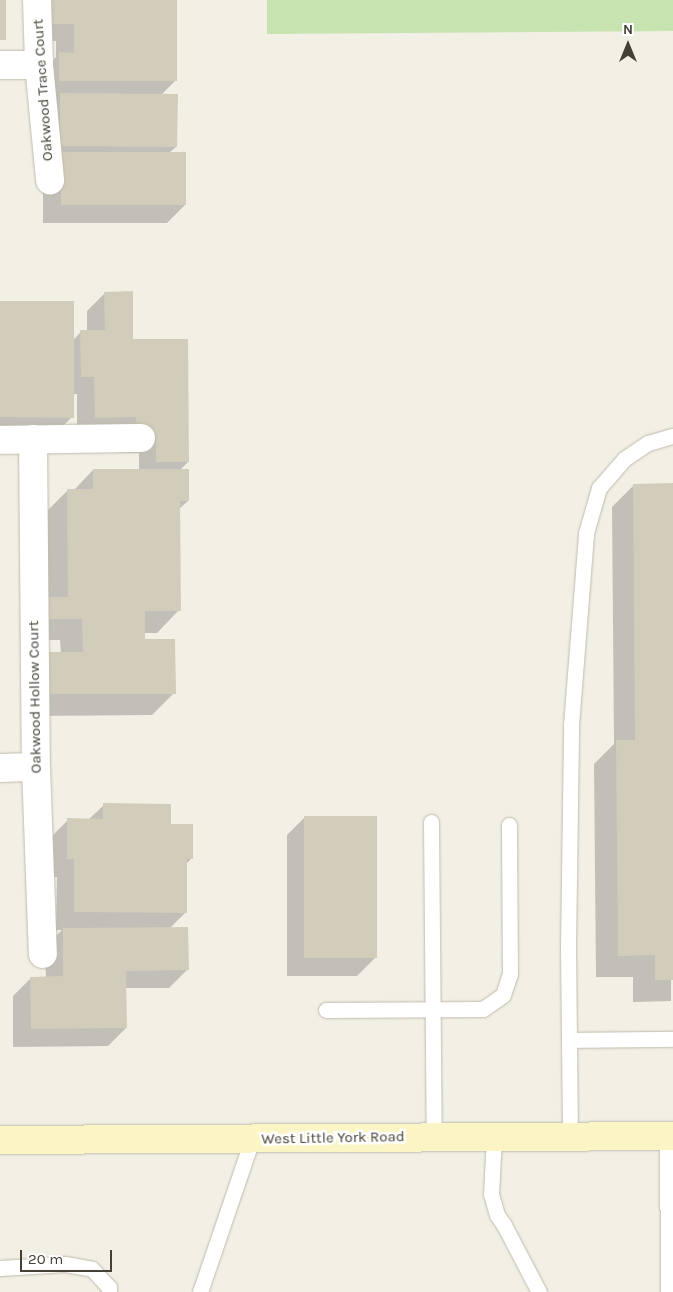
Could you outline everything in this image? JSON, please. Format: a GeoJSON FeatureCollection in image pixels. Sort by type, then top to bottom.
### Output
{"type":"FeatureCollection","features":[{"type":"Feature","properties":{"kind":"main road","name":"West Little York Road"},"geometry":{"type":"LineString","coordinates":[[0,1140],[671,1136]]}},
{"type":"Feature","properties":{"kind":"street","name":"Oakwood Trace Court"},"geometry":{"type":"LineString","coordinates":[[38,0],[39,65],[50,180]]}},
{"type":"Feature","properties":{"kind":"street"},"geometry":{"type":"LineString","coordinates":[[0,65],[39,65]]}},
{"type":"Feature","properties":{"kind":"street"},"geometry":{"type":"LineString","coordinates":[[0,440],[140,438]]}},
{"type":"Feature","properties":{"kind":"street","name":"Oakwood Hollow Court"},"geometry":{"type":"LineString","coordinates":[[33,439],[36,767],[42,954]]}},
{"type":"Feature","properties":{"kind":"street"},"geometry":{"type":"LineString","coordinates":[[0,768],[36,767]]}},
{"type":"Feature","properties":{"kind":"lane"},"geometry":{"type":"LineString","coordinates":[[570,1136],[571,726],[586,533],[600,488],[624,459],[648,443],[673,436]]}},
{"type":"Feature","properties":{"kind":"lane"},"geometry":{"type":"LineString","coordinates":[[431,822],[434,1136]]}},
{"type":"Feature","properties":{"kind":"lane"},"geometry":{"type":"LineString","coordinates":[[326,1010],[483,1009],[503,995],[510,974],[509,824]]}},
{"type":"Feature","properties":{"kind":"lane"},"geometry":{"type":"LineString","coordinates":[[569,1040],[673,1039]]}},
{"type":"Feature","properties":{"kind":"lane"},"geometry":{"type":"LineString","coordinates":[[494,1136],[491,1194],[496,1216],[504,1225],[539,1292]]}},
{"type":"Feature","properties":{"kind":"lane"},"geometry":{"type":"LineString","coordinates":[[668,1292],[670,1273],[671,1136]]}},
{"type":"Feature","properties":{"kind":"lane"},"geometry":{"type":"LineString","coordinates":[[200,1292],[252,1139]]}},
{"type":"Feature","properties":{"kind":"lane"},"geometry":{"type":"LineString","coordinates":[[0,1268],[66,1264],[92,1269],[109,1287],[110,1292]]}},
{"type":"Feature","properties":{"kind":"green space"},"geometry":{"type":"Polygon","coordinates":[[[267,0],[673,0],[673,31],[267,34],[267,0]]]}},
{"type":"Feature","properties":{"kind":"building"},"geometry":{"type":"Polygon","coordinates":[[[0,0],[6,0],[6,40],[0,40],[0,0]]]}},
{"type":"Feature","properties":{"kind":"building"},"geometry":{"type":"Polygon","coordinates":[[[50,0],[177,0],[177,81],[59,81],[59,52],[74,53],[74,24],[50,24],[50,0]]]}},
{"type":"Feature","properties":{"kind":"building"},"geometry":{"type":"Polygon","coordinates":[[[60,93],[178,94],[177,147],[60,146],[60,93]]]}},
{"type":"Feature","properties":{"kind":"building"},"geometry":{"type":"Polygon","coordinates":[[[61,152],[186,152],[186,205],[61,205],[61,152]]]}},
{"type":"Feature","properties":{"kind":"building"},"geometry":{"type":"Polygon","coordinates":[[[133,291],[133,339],[188,339],[189,462],[156,462],[156,435],[137,435],[136,417],[95,418],[94,377],[81,377],[80,330],[105,330],[104,292],[133,291]]]}},
{"type":"Feature","properties":{"kind":"building"},"geometry":{"type":"Polygon","coordinates":[[[0,301],[74,301],[74,418],[0,417],[0,301]]]}},
{"type":"Feature","properties":{"kind":"building"},"geometry":{"type":"Polygon","coordinates":[[[93,469],[189,469],[189,501],[180,501],[181,611],[145,611],[145,639],[175,639],[176,694],[48,694],[48,652],[83,652],[82,619],[48,619],[48,597],[68,597],[67,489],[93,489],[93,469]]]}},
{"type":"Feature","properties":{"kind":"building"},"geometry":{"type":"Polygon","coordinates":[[[673,483],[673,980],[655,980],[655,955],[618,956],[616,740],[635,740],[633,484],[673,483]]]}},
{"type":"Feature","properties":{"kind":"building"},"geometry":{"type":"Polygon","coordinates":[[[103,803],[171,804],[171,824],[193,824],[193,859],[187,859],[187,913],[74,912],[74,859],[67,859],[67,818],[103,819],[103,803]]]}},
{"type":"Feature","properties":{"kind":"building"},"geometry":{"type":"Polygon","coordinates":[[[304,816],[377,816],[377,958],[304,958],[304,816]]]}},
{"type":"Feature","properties":{"kind":"building"},"geometry":{"type":"Polygon","coordinates":[[[188,927],[189,970],[126,971],[127,1028],[31,1029],[30,977],[63,976],[63,928],[188,927]]]}}]}
